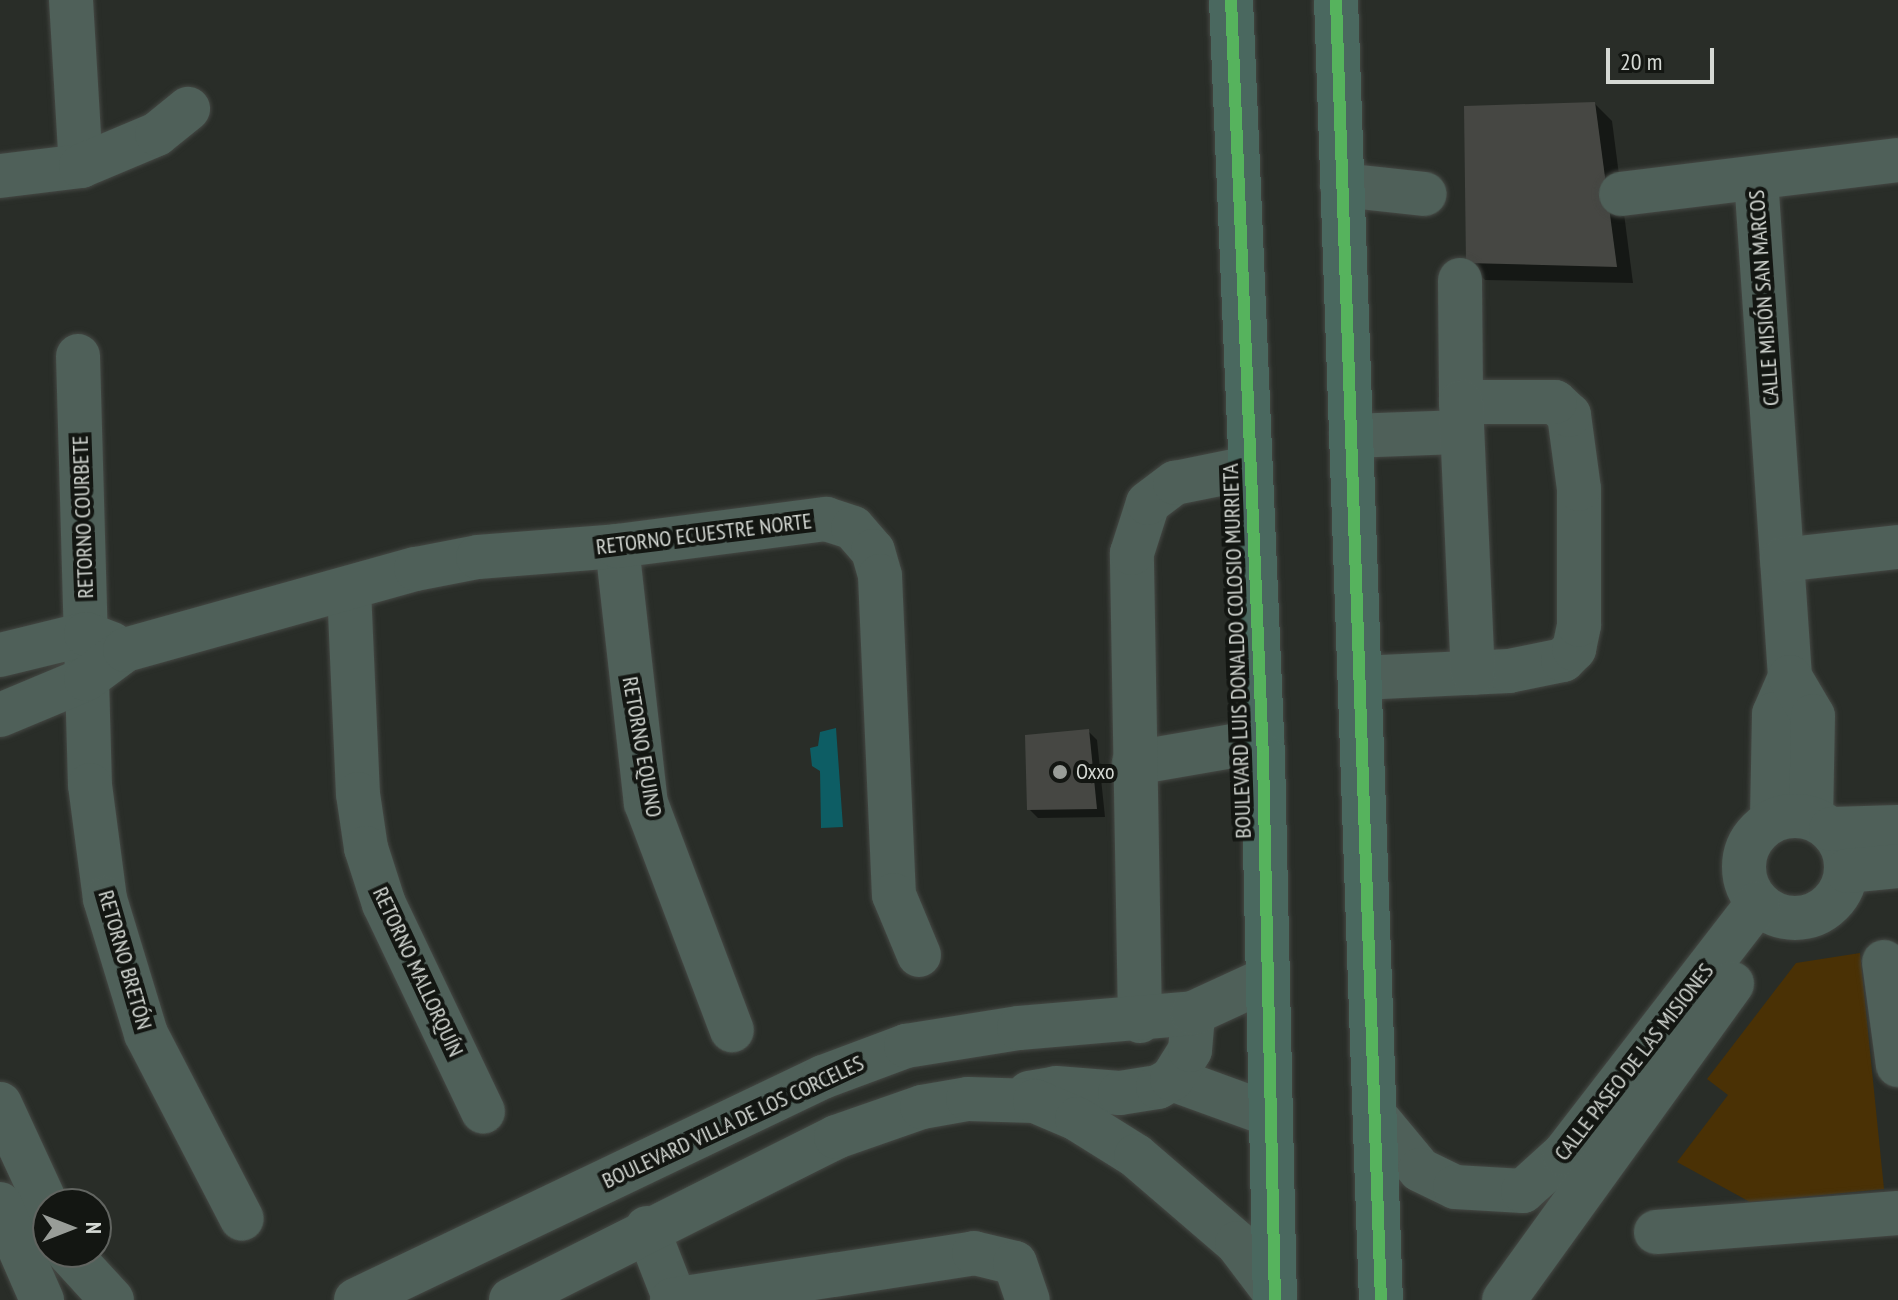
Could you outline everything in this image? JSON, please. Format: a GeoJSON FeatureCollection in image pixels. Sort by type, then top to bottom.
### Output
{"type":"FeatureCollection","features":[{"type":"Feature","properties":{"kind":"main road","name":"BOULEVARD LUIS DONALDO COLOSIO MURRIETA"},"geometry":{"type":"LineString","coordinates":[[1231,0],[1262,741],[1275,1296]]}},
{"type":"Feature","properties":{"kind":"main road"},"geometry":{"type":"LineString","coordinates":[[1336,0],[1381,1300]]}},
{"type":"Feature","properties":{"kind":"street"},"geometry":{"type":"LineString","coordinates":[[71,0],[81,166]]}},
{"type":"Feature","properties":{"kind":"street"},"geometry":{"type":"LineString","coordinates":[[0,176],[81,166],[157,134],[188,109]]}},
{"type":"Feature","properties":{"kind":"street","name":"CALLE MISIÓN SAN MARCOS"},"geometry":{"type":"LineString","coordinates":[[1805,822],[1774,714],[1790,677],[1756,178],[1898,160]]}},
{"type":"Feature","properties":{"kind":"street"},"geometry":{"type":"LineString","coordinates":[[1621,194],[1756,178]]}},
{"type":"Feature","properties":{"kind":"street"},"geometry":{"type":"LineString","coordinates":[[1342,185],[1425,194]]}},
{"type":"Feature","properties":{"kind":"street"},"geometry":{"type":"LineString","coordinates":[[1460,280],[1462,417],[1473,673]]}},
{"type":"Feature","properties":{"kind":"street","name":"RETORNO COURBETE"},"geometry":{"type":"LineString","coordinates":[[78,356],[106,642]]}},
{"type":"Feature","properties":{"kind":"street"},"geometry":{"type":"LineString","coordinates":[[1351,436],[1555,402],[1564,407],[1572,428],[1579,489],[1579,625],[1574,649],[1563,660],[1544,666],[1473,673],[1360,678]]}},
{"type":"Feature","properties":{"kind":"street"},"geometry":{"type":"LineString","coordinates":[[1140,1021],[1132,553],[1148,503],[1175,483],[1249,468]]}},
{"type":"Feature","properties":{"kind":"street","name":"RETORNO ECUESTRE NORTE"},"geometry":{"type":"LineString","coordinates":[[0,655],[106,642],[349,589],[478,557],[617,546],[826,519],[853,528],[873,551],[885,630],[894,895],[919,955]]}},
{"type":"Feature","properties":{"kind":"street","name":"RETORNO EQUINO"},"geometry":{"type":"LineString","coordinates":[[617,546],[646,803],[732,1030]]}},
{"type":"Feature","properties":{"kind":"street"},"geometry":{"type":"LineString","coordinates":[[1782,560],[1898,547]]}},
{"type":"Feature","properties":{"kind":"street","name":"RETORNO MALLORQUÍN"},"geometry":{"type":"LineString","coordinates":[[349,589],[358,794],[366,848],[384,904],[483,1112]]}},
{"type":"Feature","properties":{"kind":"street","name":"RETORNO ECUESTRE NORTE"},"geometry":{"type":"LineString","coordinates":[[0,715],[86,679],[106,642]]}},
{"type":"Feature","properties":{"kind":"street","name":"RETORNO BRETÓN"},"geometry":{"type":"LineString","coordinates":[[86,679],[90,785],[105,899],[146,1034],[242,1219]]}},
{"type":"Feature","properties":{"kind":"street"},"geometry":{"type":"LineString","coordinates":[[1134,763],[1262,741]]}},
{"type":"Feature","properties":{"kind":"street"},"geometry":{"type":"LineString","coordinates":[[1805,822],[1841,842],[1847,871],[1838,897],[1827,908],[1798,920],[1769,910],[1745,877],[1744,860],[1749,843],[1805,822],[1898,827]]}},
{"type":"Feature","properties":{"kind":"street"},"geometry":{"type":"LineString","coordinates":[[1847,871],[1898,866]]}},
{"type":"Feature","properties":{"kind":"street","name":"CALLE PASEO DE LAS MISIONES"},"geometry":{"type":"LineString","coordinates":[[1377,1118],[1420,1170],[1455,1187],[1523,1191],[1564,1154],[1769,910]]}},
{"type":"Feature","properties":{"kind":"street","name":"CALLE PASEO DE LAS MISIONES"},"geometry":{"type":"LineString","coordinates":[[1504,1300],[1769,910]]}},
{"type":"Feature","properties":{"kind":"street"},"geometry":{"type":"LineString","coordinates":[[1884,962],[1898,1065]]}},
{"type":"Feature","properties":{"kind":"street","name":"BOULEVARD VILLA DE LOS CORCELES"},"geometry":{"type":"LineString","coordinates":[[356,1300],[823,1077],[906,1046],[1019,1028],[1140,1021],[1193,1013],[1267,979]]}},
{"type":"Feature","properties":{"kind":"street"},"geometry":{"type":"LineString","coordinates":[[1172,1079],[1190,1050],[1193,1013]]}},
{"type":"Feature","properties":{"kind":"street"},"geometry":{"type":"LineString","coordinates":[[906,1046],[922,1107]]}},
{"type":"Feature","properties":{"kind":"street"},"geometry":{"type":"LineString","coordinates":[[1022,1100],[1035,1089],[1120,1093],[1172,1079],[1271,1115]]}},
{"type":"Feature","properties":{"kind":"street"},"geometry":{"type":"LineString","coordinates":[[511,1300],[647,1228],[836,1137],[922,1107],[968,1099],[1022,1100],[1077,1119],[1136,1156],[1237,1243],[1275,1296]]}},
{"type":"Feature","properties":{"kind":"street"},"geometry":{"type":"LineString","coordinates":[[0,1104],[39,1188]]}},
{"type":"Feature","properties":{"kind":"street"},"geometry":{"type":"LineString","coordinates":[[0,1204],[42,1300]]}},
{"type":"Feature","properties":{"kind":"street"},"geometry":{"type":"LineString","coordinates":[[1656,1232],[1898,1213]]}},
{"type":"Feature","properties":{"kind":"street"},"geometry":{"type":"LineString","coordinates":[[647,1228],[674,1300],[974,1253],[1015,1263],[1028,1300]]}},
{"type":"Feature","properties":{"kind":"street"},"geometry":{"type":"LineString","coordinates":[[83,1268],[112,1300]]}},
{"type":"Feature","properties":{"kind":"shaded area"},"geometry":{"type":"Polygon","coordinates":[[[1860,953],[1884,1189],[1750,1202],[1677,1162],[1728,1095],[1707,1079],[1796,963],[1860,953]]]}},
{"type":"Feature","properties":{"kind":"water"},"geometry":{"type":"Polygon","coordinates":[[[836,728],[843,827],[821,828],[820,771],[812,766],[810,748],[818,746],[820,732],[836,728]]]}},
{"type":"Feature","properties":{"kind":"building"},"geometry":{"type":"Polygon","coordinates":[[[1595,102],[1617,267],[1466,263],[1464,106],[1595,102]]]}},
{"type":"Feature","properties":{"kind":"building","name":"Oxxo"},"geometry":{"type":"Polygon","coordinates":[[[1089,729],[1097,809],[1027,810],[1025,735],[1089,729]]]}},
{"type":"Feature","properties":{"kind":"cycle path"},"geometry":{"type":"LineString","coordinates":[[1231,0],[1263,756],[1275,1300]]}},
{"type":"Feature","properties":{"kind":"cycle path"},"geometry":{"type":"LineString","coordinates":[[1336,0],[1381,1300]]}},
{"type":"Feature","properties":{"kind":"place","name":"Oxxo"},"geometry":{"type":"Point","coordinates":[1060,772]}}]}
